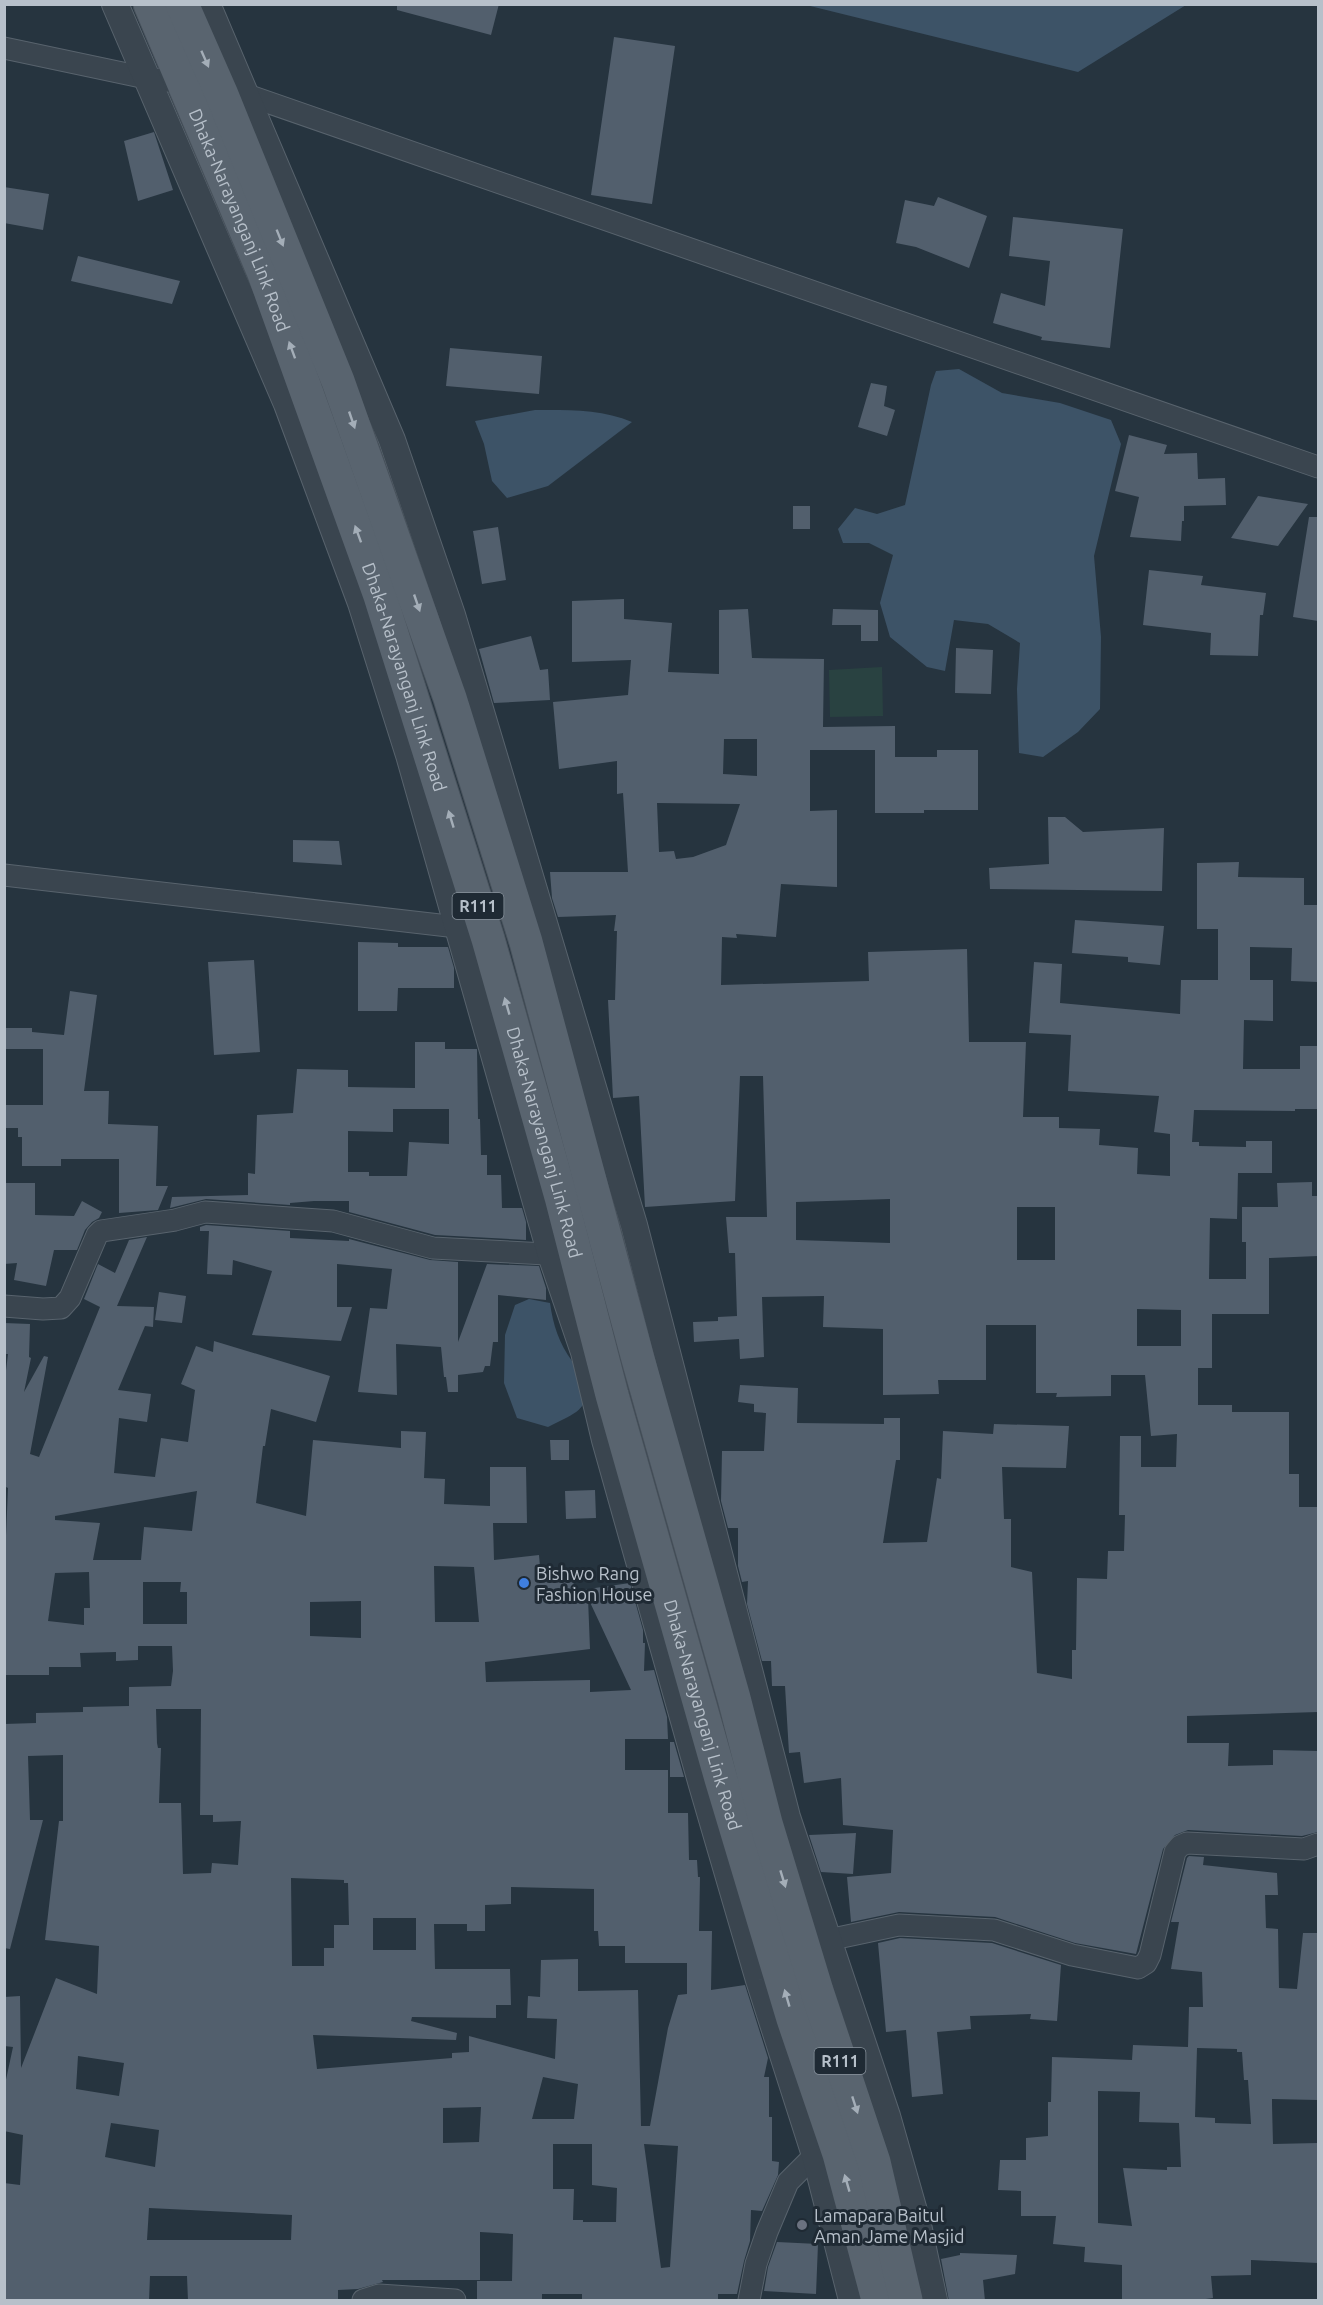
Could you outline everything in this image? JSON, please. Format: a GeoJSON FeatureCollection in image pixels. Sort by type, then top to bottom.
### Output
{"type":"FeatureCollection","features":[{"type":"Feature","properties":{"kind":"main road","name":"Dhaka-Narayanganj Link Road"},"geometry":{"type":"LineString","coordinates":[[150,4],[263,271],[380,596],[488,939],[563,1255],[612,1395],[712,1782],[752,1827],[817,1991],[874,2162],[906,2301]]}},
{"type":"Feature","properties":{"kind":"main road","name":"Dhaka-Narayanganj Link Road"},"geometry":{"type":"LineString","coordinates":[[182,4],[233,94],[338,381],[457,720],[526,942],[762,1767],[752,1827],[794,2019],[839,2154],[878,2301]]}},
{"type":"Feature","properties":{"kind":"street"},"geometry":{"type":"LineString","coordinates":[[4,1306],[43,1310],[61,1308],[70,1298],[97,1235],[101,1231],[175,1220],[205,1212],[333,1221],[433,1248],[563,1255],[458,927],[409,755],[357,592],[287,404],[115,4]]}},
{"type":"Feature","properties":{"kind":"street"},"geometry":{"type":"LineString","coordinates":[[207,4],[233,94],[1318,466]]}},
{"type":"Feature","properties":{"kind":"street"},"geometry":{"type":"LineString","coordinates":[[4,48],[146,78],[184,83]]}},
{"type":"Feature","properties":{"kind":"street"},"geometry":{"type":"LineString","coordinates":[[4,875],[458,927]]}},
{"type":"Feature","properties":{"kind":"street"},"geometry":{"type":"LineString","coordinates":[[762,1767],[787,1817],[887,2116],[918,2225],[934,2301]]}},
{"type":"Feature","properties":{"kind":"street"},"geometry":{"type":"LineString","coordinates":[[712,1782],[759,1980],[815,2155],[852,2301]]}},
{"type":"Feature","properties":{"kind":"street"},"geometry":{"type":"LineString","coordinates":[[828,1940],[899,1925],[994,1930],[1072,1955],[1138,1968],[1146,1963],[1150,1955],[1175,1852],[1180,1846],[1187,1843],[1304,1849],[1318,1844]]}},
{"type":"Feature","properties":{"kind":"street"},"geometry":{"type":"LineString","coordinates":[[749,2301],[756,2264],[766,2232],[788,2182],[815,2155]]}},
{"type":"Feature","properties":{"kind":"street"},"geometry":{"type":"LineString","coordinates":[[363,2301],[379,2295],[455,2301]]}},
{"type":"Feature","properties":{"kind":"green space"},"geometry":{"type":"Polygon","coordinates":[[[882,667],[883,716],[830,717],[829,670],[882,667]]]}},
{"type":"Feature","properties":{"kind":"water"},"geometry":{"type":"Polygon","coordinates":[[[1186,4],[1078,72],[806,5],[1186,4]]]}},
{"type":"Feature","properties":{"kind":"water"},"geometry":{"type":"Polygon","coordinates":[[[959,369],[1002,393],[1060,403],[1111,420],[1121,444],[1094,556],[1101,637],[1100,709],[1078,732],[1043,757],[1019,753],[1017,689],[1020,643],[988,624],[954,620],[945,671],[927,667],[890,637],[880,603],[893,555],[869,543],[843,543],[838,529],[855,508],[877,514],[905,505],[936,371],[959,369]]]}},
{"type":"Feature","properties":{"kind":"water"},"geometry":{"type":"Polygon","coordinates":[[[535,410],[597,412],[632,422],[548,486],[507,498],[492,481],[484,444],[475,421],[535,410]]]}},
{"type":"Feature","properties":{"kind":"water"},"geometry":{"type":"Polygon","coordinates":[[[529,1299],[550,1303],[557,1333],[567,1354],[572,1361],[585,1363],[587,1389],[583,1405],[571,1415],[548,1427],[517,1418],[504,1383],[505,1335],[515,1305],[529,1299]]]}},
{"type":"Feature","properties":{"kind":"building"},"geometry":{"type":"Polygon","coordinates":[[[397,4],[499,4],[491,35],[397,10],[397,4]]]}},
{"type":"Feature","properties":{"kind":"building"},"geometry":{"type":"Polygon","coordinates":[[[614,37],[675,46],[652,204],[591,195],[614,37]]]}},
{"type":"Feature","properties":{"kind":"building"},"geometry":{"type":"Polygon","coordinates":[[[154,132],[173,190],[138,201],[124,141],[154,132]]]}},
{"type":"Feature","properties":{"kind":"building"},"geometry":{"type":"Polygon","coordinates":[[[4,187],[49,194],[43,230],[4,223],[4,187]]]}},
{"type":"Feature","properties":{"kind":"building"},"geometry":{"type":"Polygon","coordinates":[[[938,197],[987,216],[969,268],[916,247],[896,243],[905,200],[934,206],[938,197]]]}},
{"type":"Feature","properties":{"kind":"building"},"geometry":{"type":"Polygon","coordinates":[[[1013,217],[1123,229],[1110,348],[1041,340],[1042,337],[993,323],[1001,293],[1045,306],[1050,261],[1009,256],[1013,217]]]}},
{"type":"Feature","properties":{"kind":"building"},"geometry":{"type":"Polygon","coordinates":[[[78,256],[180,281],[172,304],[71,281],[78,256]]]}},
{"type":"Feature","properties":{"kind":"building"},"geometry":{"type":"Polygon","coordinates":[[[450,348],[542,356],[539,394],[446,386],[450,348]]]}},
{"type":"Feature","properties":{"kind":"building"},"geometry":{"type":"Polygon","coordinates":[[[871,383],[887,386],[884,406],[895,410],[887,436],[858,427],[871,383]]]}},
{"type":"Feature","properties":{"kind":"building"},"geometry":{"type":"Polygon","coordinates":[[[1129,435],[1167,445],[1164,454],[1197,453],[1198,479],[1225,478],[1226,505],[1184,506],[1181,541],[1130,537],[1139,497],[1115,491],[1129,435]]]}},
{"type":"Feature","properties":{"kind":"building"},"geometry":{"type":"Polygon","coordinates":[[[1258,496],[1308,504],[1278,546],[1231,538],[1258,496]]]}},
{"type":"Feature","properties":{"kind":"building"},"geometry":{"type":"Polygon","coordinates":[[[793,506],[810,506],[810,529],[793,529],[793,506]]]}},
{"type":"Feature","properties":{"kind":"building"},"geometry":{"type":"Polygon","coordinates":[[[1309,517],[1318,517],[1318,621],[1293,617],[1309,517]]]}},
{"type":"Feature","properties":{"kind":"building"},"geometry":{"type":"Polygon","coordinates":[[[498,527],[506,580],[482,584],[473,531],[498,527]]]}},
{"type":"Feature","properties":{"kind":"building"},"geometry":{"type":"Polygon","coordinates":[[[1149,570],[1203,576],[1201,585],[1266,593],[1263,615],[1260,615],[1258,656],[1210,655],[1211,633],[1143,625],[1149,570]]]}},
{"type":"Feature","properties":{"kind":"building"},"geometry":{"type":"Polygon","coordinates":[[[624,599],[624,619],[672,623],[668,672],[719,674],[719,610],[748,609],[752,658],[824,659],[823,727],[895,726],[895,757],[937,757],[937,750],[978,750],[978,810],[875,813],[875,750],[810,750],[810,811],[837,810],[837,887],[781,884],[776,937],[736,934],[737,938],[722,937],[721,985],[869,981],[868,952],[967,949],[969,1042],[1026,1042],[1023,1117],[1059,1117],[1059,1128],[1100,1129],[1099,1145],[1138,1148],[1137,1174],[1170,1176],[1170,1134],[1154,1132],[1159,1096],[1068,1091],[1071,1035],[1029,1033],[1034,962],[1062,964],[1060,1003],[1180,1014],[1181,980],[1218,980],[1218,929],[1197,929],[1197,863],[1239,862],[1238,877],[1304,878],[1304,905],[1318,905],[1318,982],[1291,981],[1292,948],[1250,947],[1250,980],[1273,980],[1273,1021],[1244,1020],[1243,1069],[1300,1069],[1300,1046],[1318,1046],[1318,1109],[1295,1109],[1295,1111],[1194,1110],[1192,1142],[1199,1142],[1199,1146],[1246,1147],[1246,1141],[1272,1141],[1272,1173],[1238,1173],[1237,1219],[1210,1218],[1209,1279],[1246,1279],[1246,1242],[1242,1242],[1242,1207],[1278,1207],[1277,1183],[1312,1182],[1312,1196],[1318,1196],[1318,1256],[1269,1258],[1269,1314],[1212,1314],[1212,1368],[1198,1368],[1198,1405],[1232,1405],[1232,1412],[1289,1412],[1289,1474],[1299,1474],[1299,1507],[1318,1507],[1318,1712],[1187,1716],[1187,1743],[1229,1743],[1228,1766],[1273,1765],[1273,1750],[1318,1751],[1318,1832],[1302,1836],[1188,1830],[1175,1835],[1163,1849],[1136,1954],[1075,1943],[995,1917],[899,1912],[851,1922],[847,1877],[891,1873],[893,1830],[843,1825],[841,1778],[804,1783],[800,1752],[789,1753],[785,1686],[772,1686],[771,1661],[762,1661],[747,1604],[748,1581],[742,1582],[738,1566],[738,1528],[728,1528],[721,1501],[722,1451],[764,1451],[766,1413],[754,1412],[754,1404],[738,1402],[740,1385],[798,1388],[797,1423],[884,1424],[884,1418],[900,1418],[900,1460],[896,1460],[883,1543],[927,1542],[937,1478],[941,1479],[943,1431],[993,1434],[994,1424],[1069,1426],[1066,1468],[1002,1467],[1004,1519],[1011,1519],[1011,1567],[1032,1572],[1037,1673],[1072,1679],[1072,1650],[1076,1650],[1077,1578],[1107,1579],[1108,1551],[1124,1551],[1125,1515],[1119,1515],[1120,1436],[1141,1436],[1141,1467],[1176,1467],[1177,1434],[1151,1436],[1145,1375],[1111,1375],[1111,1396],[1056,1397],[1057,1393],[1036,1393],[1036,1325],[986,1325],[986,1380],[938,1380],[939,1394],[883,1395],[883,1329],[823,1327],[824,1296],[762,1297],[764,1357],[740,1359],[739,1339],[694,1342],[693,1322],[718,1321],[718,1317],[737,1316],[735,1253],[729,1253],[726,1217],[767,1217],[763,1076],[740,1076],[735,1201],[645,1207],[639,1096],[613,1098],[608,1000],[615,1000],[617,931],[614,931],[616,915],[558,917],[552,898],[550,872],[628,872],[623,793],[617,794],[617,761],[559,769],[553,702],[628,695],[631,660],[572,662],[572,601],[624,599]],[[724,739],[723,774],[757,776],[757,739],[724,739]],[[657,803],[659,852],[674,851],[676,859],[693,857],[726,845],[740,804],[657,803]],[[890,1199],[796,1202],[796,1240],[890,1243],[890,1199]],[[1017,1207],[1017,1260],[1055,1260],[1055,1207],[1017,1207]],[[1137,1309],[1137,1346],[1181,1346],[1181,1310],[1137,1309]]]}},
{"type":"Feature","properties":{"kind":"building"},"geometry":{"type":"Polygon","coordinates":[[[833,609],[878,610],[878,641],[861,641],[861,625],[832,625],[833,609]]]}},
{"type":"Feature","properties":{"kind":"building"},"geometry":{"type":"Polygon","coordinates":[[[531,636],[540,670],[548,669],[550,700],[494,703],[479,649],[531,636]]]}},
{"type":"Feature","properties":{"kind":"building"},"geometry":{"type":"Polygon","coordinates":[[[956,648],[993,650],[991,694],[955,693],[956,648]]]}},
{"type":"Feature","properties":{"kind":"building"},"geometry":{"type":"Polygon","coordinates":[[[1048,817],[1065,817],[1083,832],[1164,828],[1162,891],[990,889],[989,868],[1049,864],[1048,817]]]}},
{"type":"Feature","properties":{"kind":"building"},"geometry":{"type":"Polygon","coordinates":[[[293,840],[339,841],[342,865],[293,862],[293,840]]]}},
{"type":"Feature","properties":{"kind":"building"},"geometry":{"type":"Polygon","coordinates":[[[1075,920],[1164,926],[1160,965],[1128,962],[1128,957],[1072,953],[1075,920]]]}},
{"type":"Feature","properties":{"kind":"building"},"geometry":{"type":"Polygon","coordinates":[[[358,942],[398,943],[398,947],[448,947],[454,968],[454,988],[398,988],[397,1011],[358,1011],[358,942]]]}},
{"type":"Feature","properties":{"kind":"building"},"geometry":{"type":"Polygon","coordinates":[[[254,960],[260,1052],[214,1055],[208,962],[254,960]]]}},
{"type":"Feature","properties":{"kind":"building"},"geometry":{"type":"Polygon","coordinates":[[[70,991],[97,995],[84,1091],[109,1091],[108,1124],[158,1126],[156,1186],[168,1186],[158,1210],[119,1213],[119,1159],[61,1159],[61,1166],[22,1166],[22,1137],[18,1137],[18,1128],[4,1128],[4,1105],[43,1105],[43,1049],[4,1049],[4,1028],[32,1028],[32,1032],[64,1035],[70,991]]]}},
{"type":"Feature","properties":{"kind":"building"},"geometry":{"type":"Polygon","coordinates":[[[415,1042],[445,1042],[445,1049],[477,1049],[481,1155],[487,1155],[487,1175],[501,1175],[502,1208],[522,1208],[526,1222],[526,1240],[435,1235],[349,1212],[349,1201],[314,1201],[290,1203],[290,1205],[206,1199],[170,1208],[172,1197],[248,1195],[248,1173],[255,1174],[257,1115],[293,1113],[297,1069],[348,1070],[348,1087],[415,1088],[415,1042]],[[393,1109],[393,1132],[348,1131],[348,1172],[369,1172],[369,1176],[407,1176],[409,1142],[449,1144],[449,1109],[393,1109]]]}},
{"type":"Feature","properties":{"kind":"building"},"geometry":{"type":"Polygon","coordinates":[[[4,1183],[35,1183],[35,1215],[74,1216],[82,1201],[102,1212],[99,1218],[85,1230],[77,1250],[54,1250],[46,1286],[14,1280],[17,1263],[4,1264],[4,1183]]]}},
{"type":"Feature","properties":{"kind":"building"},"geometry":{"type":"Polygon","coordinates":[[[206,1225],[290,1231],[290,1238],[349,1241],[349,1239],[430,1260],[458,1262],[458,1342],[487,1264],[539,1266],[546,1288],[546,1300],[498,1295],[498,1342],[493,1342],[490,1366],[485,1366],[483,1372],[458,1375],[458,1392],[448,1392],[441,1347],[396,1344],[397,1395],[358,1392],[370,1308],[387,1309],[392,1269],[337,1264],[337,1307],[352,1307],[341,1341],[252,1335],[272,1271],[233,1260],[232,1275],[207,1274],[209,1231],[200,1231],[200,1227],[206,1225]]]}},
{"type":"Feature","properties":{"kind":"building"},"geometry":{"type":"Polygon","coordinates":[[[147,1237],[117,1306],[154,1307],[153,1327],[145,1326],[118,1390],[151,1394],[147,1422],[119,1418],[114,1473],[155,1477],[161,1438],[188,1442],[195,1390],[181,1384],[196,1346],[213,1352],[214,1341],[330,1376],[316,1422],[271,1409],[265,1446],[263,1446],[256,1503],[306,1516],[313,1440],[401,1448],[401,1431],[426,1432],[424,1478],[445,1479],[444,1504],[490,1506],[490,1467],[526,1467],[527,1523],[493,1523],[494,1560],[539,1555],[541,1578],[573,1575],[574,1591],[630,1583],[643,1630],[644,1671],[654,1670],[667,1717],[668,1739],[625,1739],[625,1770],[668,1770],[668,1813],[688,1813],[689,1860],[697,1860],[698,1877],[700,1877],[699,1931],[712,1931],[711,1990],[745,1985],[768,2058],[764,2077],[769,2077],[772,2161],[779,2162],[778,2175],[762,2211],[751,2210],[750,2241],[737,2294],[718,2294],[718,2301],[582,2299],[582,2294],[542,2294],[542,2301],[477,2299],[477,2281],[512,2281],[513,2234],[480,2232],[480,2280],[382,2280],[383,2282],[358,2289],[338,2290],[338,2301],[188,2301],[187,2276],[150,2276],[149,2301],[6,2301],[4,2183],[20,2185],[23,2135],[4,2131],[4,2089],[13,2047],[4,2046],[4,1997],[20,1996],[21,2068],[56,1978],[97,1994],[99,1946],[45,1940],[59,1821],[63,1821],[63,1755],[28,1756],[30,1820],[43,1820],[10,1949],[4,1948],[4,1724],[36,1723],[36,1713],[83,1712],[83,1707],[129,1706],[129,1687],[171,1686],[173,1671],[172,1646],[138,1646],[138,1660],[116,1661],[116,1652],[80,1653],[81,1667],[49,1667],[49,1675],[4,1675],[4,1583],[8,1488],[4,1486],[4,1387],[8,1354],[4,1354],[4,1323],[30,1324],[29,1357],[31,1358],[24,1392],[44,1356],[48,1357],[30,1454],[39,1457],[100,1307],[84,1299],[98,1264],[115,1273],[129,1240],[147,1237]],[[197,1491],[55,1516],[55,1520],[100,1523],[93,1560],[141,1560],[144,1527],[192,1531],[197,1491]],[[434,1566],[435,1622],[479,1622],[474,1567],[434,1566]],[[89,1572],[55,1573],[48,1621],[84,1625],[84,1608],[90,1608],[89,1572]],[[143,1582],[143,1624],[187,1624],[187,1592],[180,1592],[181,1582],[143,1582]],[[588,1598],[590,1649],[485,1662],[486,1682],[590,1680],[590,1692],[631,1690],[588,1598]],[[361,1601],[310,1602],[310,1636],[361,1638],[361,1601]],[[156,1709],[157,1743],[158,1748],[161,1748],[159,1803],[181,1803],[183,1874],[211,1873],[212,1863],[238,1865],[241,1821],[213,1822],[213,1815],[200,1815],[201,1709],[156,1709]],[[291,1878],[292,1966],[324,1966],[324,1948],[334,1948],[334,1925],[349,1925],[348,1883],[344,1883],[344,1880],[291,1878]],[[511,1887],[511,1904],[485,1905],[485,1931],[467,1931],[467,1924],[434,1924],[435,1969],[510,1969],[511,2005],[496,2005],[496,2018],[412,2017],[411,2021],[457,2033],[456,2040],[313,2035],[317,2069],[452,2058],[452,2053],[469,2052],[469,2036],[555,2059],[557,2019],[527,2018],[528,1996],[540,1997],[541,1960],[578,1959],[578,1991],[638,1990],[641,2126],[650,2126],[668,2028],[678,1995],[687,1994],[687,1963],[625,1963],[625,1946],[599,1946],[598,1931],[594,1931],[594,1889],[511,1887]],[[373,1918],[373,1950],[416,1950],[416,1918],[373,1918]],[[78,2056],[76,2089],[119,2096],[124,2063],[78,2056]],[[543,2077],[532,2119],[574,2119],[578,2084],[543,2077]],[[481,2107],[443,2108],[443,2143],[479,2142],[481,2107]],[[111,2123],[105,2157],[155,2167],[159,2130],[111,2123]],[[553,2144],[553,2189],[574,2189],[573,2220],[583,2220],[583,2222],[616,2222],[617,2188],[592,2185],[592,2144],[553,2144]],[[644,2144],[661,2268],[670,2267],[678,2146],[644,2144]],[[149,2208],[147,2240],[291,2240],[292,2215],[149,2208]]]}},
{"type":"Feature","properties":{"kind":"building"},"geometry":{"type":"Polygon","coordinates":[[[159,1292],[186,1296],[182,1323],[155,1320],[159,1292]]]}},
{"type":"Feature","properties":{"kind":"building"},"geometry":{"type":"Polygon","coordinates":[[[550,1440],[569,1440],[569,1460],[551,1460],[550,1440]]]}},
{"type":"Feature","properties":{"kind":"building"},"geometry":{"type":"Polygon","coordinates":[[[595,1490],[596,1518],[566,1519],[565,1491],[595,1490]]]}},
{"type":"Feature","properties":{"kind":"building"},"geometry":{"type":"Polygon","coordinates":[[[670,1742],[674,1742],[684,1777],[670,1777],[670,1742]]]}},
{"type":"Feature","properties":{"kind":"building"},"geometry":{"type":"Polygon","coordinates":[[[856,1833],[853,1874],[821,1872],[809,1835],[856,1833]]]}},
{"type":"Feature","properties":{"kind":"building"},"geometry":{"type":"Polygon","coordinates":[[[1189,1856],[1204,1857],[1203,1865],[1277,1873],[1278,1895],[1265,1895],[1266,1928],[1278,1929],[1279,1988],[1297,1989],[1303,1933],[1318,1933],[1318,2100],[1272,2099],[1272,2105],[1273,2144],[1318,2143],[1318,2263],[1251,2260],[1251,2275],[1211,2276],[1213,2298],[1191,2301],[1122,2301],[1122,2265],[1084,2262],[1085,2247],[1053,2244],[1056,2216],[1021,2216],[1021,2191],[998,2190],[1000,2160],[1026,2160],[1026,2138],[1048,2136],[1052,2057],[1132,2060],[1133,2045],[1188,2047],[1189,2007],[1203,2007],[1202,1972],[1171,1969],[1179,1922],[1171,1922],[1189,1856]],[[1197,2048],[1195,2117],[1215,2118],[1215,2123],[1251,2124],[1248,2080],[1244,2080],[1242,2052],[1237,2052],[1237,2049],[1197,2048]],[[1098,2091],[1098,2223],[1132,2226],[1123,2168],[1167,2170],[1167,2167],[1181,2167],[1179,2123],[1139,2122],[1140,2092],[1098,2091]]]}},
{"type":"Feature","properties":{"kind":"building"},"geometry":{"type":"Polygon","coordinates":[[[900,1938],[992,1943],[1061,1965],[1057,2021],[1030,2019],[1031,2014],[970,2016],[971,2029],[937,2032],[943,2094],[912,2097],[906,2030],[886,2032],[878,1943],[900,1938]]]}},
{"type":"Feature","properties":{"kind":"building"},"geometry":{"type":"Polygon","coordinates":[[[777,2242],[818,2244],[816,2294],[764,2291],[768,2267],[777,2242]]]}},
{"type":"Feature","properties":{"kind":"building"},"geometry":{"type":"Polygon","coordinates":[[[960,2253],[1017,2255],[1015,2274],[983,2280],[985,2301],[949,2301],[941,2259],[960,2255],[960,2253]]]}},
{"type":"Feature","properties":{"kind":"place","name":"Bishwo Rang Fashion House"},"geometry":{"type":"Point","coordinates":[524,1583]}},
{"type":"Feature","properties":{"kind":"place","name":"Lamapara Baitul Aman Jame Masjid"},"geometry":{"type":"Point","coordinates":[802,2225]}}]}
